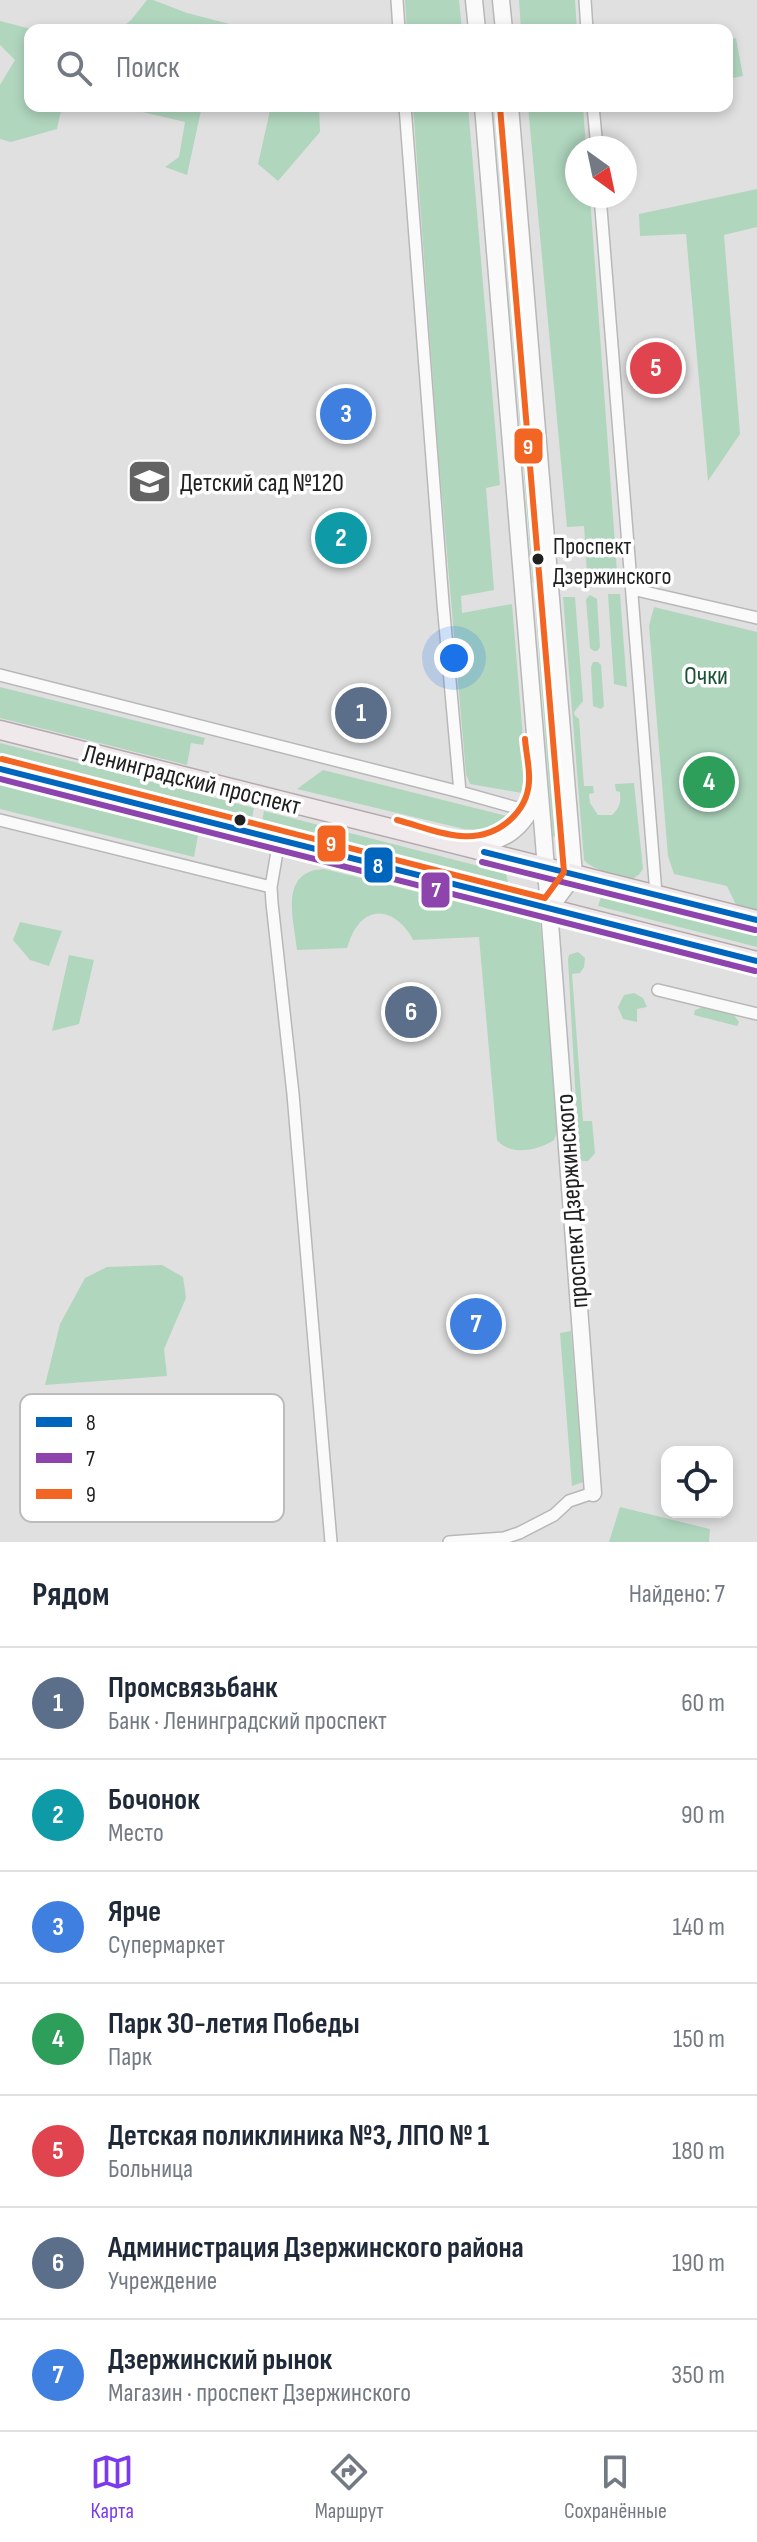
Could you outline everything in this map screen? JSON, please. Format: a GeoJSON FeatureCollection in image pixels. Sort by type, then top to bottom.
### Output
{"type":"FeatureCollection","features":[{"type":"Feature","properties":{"kind":"main road"},"geometry":{"type":"LineString","coordinates":[[474,0],[476,24]]}},
{"type":"Feature","properties":{"kind":"main road"},"geometry":{"type":"LineString","coordinates":[[501,0],[503,24]]}},
{"type":"Feature","properties":{"kind":"main road","name":"проспект Дзержинского"},"geometry":{"type":"LineString","coordinates":[[483,112],[546,868],[593,1493]]}},
{"type":"Feature","properties":{"kind":"main road"},"geometry":{"type":"LineString","coordinates":[[510,112],[574,875],[549,909]]}},
{"type":"Feature","properties":{"kind":"main road","name":"Ленинградский проспект"},"geometry":{"type":"LineString","coordinates":[[0,730],[757,920]]}},
{"type":"Feature","properties":{"kind":"main road","name":"Ленинградский проспект"},"geometry":{"type":"LineString","coordinates":[[0,769],[757,961]]}},
{"type":"Feature","properties":{"kind":"main road"},"geometry":{"type":"LineString","coordinates":[[467,848],[492,843],[512,832],[531,812],[539,789]]}},
{"type":"Feature","properties":{"kind":"street"},"geometry":{"type":"LineString","coordinates":[[397,0],[399,24]]}},
{"type":"Feature","properties":{"kind":"street"},"geometry":{"type":"LineString","coordinates":[[585,0],[587,24]]}},
{"type":"Feature","properties":{"kind":"street"},"geometry":{"type":"LineString","coordinates":[[405,112],[460,792]]}},
{"type":"Feature","properties":{"kind":"street"},"geometry":{"type":"LineString","coordinates":[[594,112],[596,136]]}},
{"type":"Feature","properties":{"kind":"street"},"geometry":{"type":"LineString","coordinates":[[601,208],[656,894]]}},
{"type":"Feature","properties":{"kind":"street"},"geometry":{"type":"LineString","coordinates":[[632,589],[757,618]]}},
{"type":"Feature","properties":{"kind":"street"},"geometry":{"type":"LineString","coordinates":[[0,675],[531,812]]}},
{"type":"Feature","properties":{"kind":"street"},"geometry":{"type":"LineString","coordinates":[[0,820],[271,887]]}},
{"type":"Feature","properties":{"kind":"street"},"geometry":{"type":"LineString","coordinates":[[279,840],[271,887],[294,1108],[331,1542]]}},
{"type":"Feature","properties":{"kind":"street"},"geometry":{"type":"LineString","coordinates":[[658,990],[757,1014]]}},
{"type":"Feature","properties":{"kind":"street"},"geometry":{"type":"LineString","coordinates":[[449,1542],[505,1540],[536,1526],[569,1501],[593,1493]]}},
{"type":"Feature","properties":{"kind":"green space"},"geometry":{"type":"Polygon","coordinates":[[[147,0],[153,0],[230,24],[126,24],[147,0]]]}},
{"type":"Feature","properties":{"kind":"green space"},"geometry":{"type":"Polygon","coordinates":[[[405,0],[459,0],[461,24],[407,24],[405,0]]]}},
{"type":"Feature","properties":{"kind":"green space"},"geometry":{"type":"Polygon","coordinates":[[[519,0],[575,0],[577,24],[521,24],[519,0]]]}},
{"type":"Feature","properties":{"kind":"green space"},"geometry":{"type":"Polygon","coordinates":[[[0,21],[24,27],[24,112],[61,112],[57,129],[11,142],[0,139],[0,85],[15,60],[0,45],[0,21]]]}},
{"type":"Feature","properties":{"kind":"green space"},"geometry":{"type":"Polygon","coordinates":[[[736,38],[743,76],[733,78],[733,39],[736,38]]]}},
{"type":"Feature","properties":{"kind":"green space"},"geometry":{"type":"Polygon","coordinates":[[[142,112],[201,112],[187,175],[165,167],[179,157],[185,122],[142,112]]]}},
{"type":"Feature","properties":{"kind":"green space"},"geometry":{"type":"Polygon","coordinates":[[[270,112],[319,112],[320,132],[278,181],[258,164],[270,112]]]}},
{"type":"Feature","properties":{"kind":"green space"},"geometry":{"type":"Polygon","coordinates":[[[413,112],[469,112],[500,485],[486,488],[494,590],[461,596],[462,613],[512,604],[527,786],[522,793],[470,784],[466,774],[413,112]]]}},
{"type":"Feature","properties":{"kind":"green space"},"geometry":{"type":"Polygon","coordinates":[[[494,112],[500,112],[539,583],[533,583],[494,112]]]}},
{"type":"Feature","properties":{"kind":"green space"},"geometry":{"type":"Polygon","coordinates":[[[529,112],[583,112],[585,136],[565,136],[565,208],[591,208],[617,572],[587,574],[584,526],[567,527],[529,112]]]}},
{"type":"Feature","properties":{"kind":"green space"},"geometry":{"type":"Polygon","coordinates":[[[757,189],[757,227],[724,235],[740,434],[708,481],[686,234],[640,236],[639,214],[757,189]]]}},
{"type":"Feature","properties":{"kind":"green space"},"geometry":{"type":"Polygon","coordinates":[[[608,594],[620,594],[627,687],[614,684],[608,594]]]}},
{"type":"Feature","properties":{"kind":"green space"},"geometry":{"type":"Polygon","coordinates":[[[590,595],[597,599],[600,647],[597,651],[590,648],[586,599],[590,595]]]}},
{"type":"Feature","properties":{"kind":"green space"},"geometry":{"type":"Polygon","coordinates":[[[563,597],[575,597],[583,701],[574,712],[579,719],[584,786],[593,786],[594,793],[589,794],[590,803],[598,815],[612,815],[620,802],[620,792],[616,791],[615,784],[634,783],[643,869],[633,878],[607,873],[584,860],[563,597]]]}},
{"type":"Feature","properties":{"kind":"green space"},"geometry":{"type":"Polygon","coordinates":[[[540,598],[558,838],[553,836],[535,599],[540,598]]]}},
{"type":"Feature","properties":{"kind":"green space","name":"Очки"},"geometry":{"type":"Polygon","coordinates":[[[654,607],[757,632],[757,910],[736,905],[727,886],[674,874],[668,856],[649,626],[654,607]]]}},
{"type":"Feature","properties":{"kind":"green space"},"geometry":{"type":"Polygon","coordinates":[[[593,662],[601,665],[604,706],[601,709],[593,706],[593,662]]]}},
{"type":"Feature","properties":{"kind":"green space"},"geometry":{"type":"Polygon","coordinates":[[[0,687],[205,738],[203,745],[191,743],[187,765],[0,718],[0,687]]]}},
{"type":"Feature","properties":{"kind":"green space"},"geometry":{"type":"Polygon","coordinates":[[[0,743],[254,808],[252,818],[0,754],[0,743]]]}},
{"type":"Feature","properties":{"kind":"green space"},"geometry":{"type":"Polygon","coordinates":[[[323,770],[511,817],[489,829],[464,829],[297,789],[323,770]]]}},
{"type":"Feature","properties":{"kind":"green space"},"geometry":{"type":"Polygon","coordinates":[[[0,785],[198,835],[194,857],[0,809],[0,785]]]}},
{"type":"Feature","properties":{"kind":"green space"},"geometry":{"type":"Polygon","coordinates":[[[264,811],[506,873],[508,882],[503,885],[262,822],[264,811]]]}},
{"type":"Feature","properties":{"kind":"green space"},"geometry":{"type":"Polygon","coordinates":[[[324,869],[540,922],[559,1127],[554,1140],[540,1147],[517,1150],[497,1140],[479,937],[413,940],[396,920],[373,914],[358,925],[347,948],[297,950],[292,912],[294,888],[300,878],[324,869]]]}},
{"type":"Feature","properties":{"kind":"green space"},"geometry":{"type":"Polygon","coordinates":[[[601,897],[757,936],[757,947],[598,906],[601,897]]]}},
{"type":"Feature","properties":{"kind":"green space"},"geometry":{"type":"Polygon","coordinates":[[[20,922],[62,931],[49,966],[30,960],[13,940],[20,922]]]}},
{"type":"Feature","properties":{"kind":"green space"},"geometry":{"type":"Polygon","coordinates":[[[578,952],[585,958],[580,973],[572,974],[583,1121],[592,1121],[595,1153],[588,1161],[582,1161],[579,1156],[568,960],[569,955],[578,952]]]}},
{"type":"Feature","properties":{"kind":"green space"},"geometry":{"type":"Polygon","coordinates":[[[69,955],[94,960],[79,1024],[52,1031],[69,955]]]}},
{"type":"Feature","properties":{"kind":"green space"},"geometry":{"type":"Polygon","coordinates":[[[634,993],[643,998],[647,1007],[637,1009],[637,1022],[623,1019],[618,1007],[624,995],[634,993]]]}},
{"type":"Feature","properties":{"kind":"green space"},"geometry":{"type":"Polygon","coordinates":[[[703,1007],[734,1015],[739,1022],[737,1026],[694,1015],[695,1010],[703,1007]]]}},
{"type":"Feature","properties":{"kind":"green space"},"geometry":{"type":"Polygon","coordinates":[[[162,1265],[183,1277],[186,1298],[164,1349],[167,1376],[45,1385],[60,1324],[85,1278],[107,1267],[162,1265]]]}},
{"type":"Feature","properties":{"kind":"green space"},"geometry":{"type":"Polygon","coordinates":[[[571,1331],[583,1482],[572,1486],[560,1333],[571,1331]]]}},
{"type":"Feature","properties":{"kind":"green space"},"geometry":{"type":"Polygon","coordinates":[[[620,1507],[710,1529],[709,1542],[609,1542],[620,1507]]]}},
{"type":"Feature","properties":{"kind":"transit line","name":"9"},"geometry":{"type":"LineString","coordinates":[[2,759],[545,898],[564,872],[500,112]]}},
{"type":"Feature","properties":{"kind":"transit line","name":"9"},"geometry":{"type":"LineString","coordinates":[[397,820],[455,835],[469,836],[497,829],[517,812],[527,793],[529,777],[525,739]]}},
{"type":"Feature","properties":{"kind":"transit line","name":"8"},"geometry":{"type":"LineString","coordinates":[[0,769],[757,961]]}},
{"type":"Feature","properties":{"kind":"transit line","name":"7"},"geometry":{"type":"LineString","coordinates":[[0,779],[755,971]]}},
{"type":"Feature","properties":{"kind":"transit line","name":"8"},"geometry":{"type":"LineString","coordinates":[[484,852],[757,920]]}},
{"type":"Feature","properties":{"kind":"transit line","name":"7"},"geometry":{"type":"LineString","coordinates":[[482,862],[755,930]]}},
{"type":"Feature","properties":{"kind":"place","name":"Детская поликлиника №3, ЛПО № 1"},"geometry":{"type":"Point","coordinates":[656,368]}},
{"type":"Feature","properties":{"kind":"place","name":"Ярче"},"geometry":{"type":"Point","coordinates":[346,414]}},
{"type":"Feature","properties":{"kind":"place","name":"Детский сад №120"},"geometry":{"type":"Point","coordinates":[149,482]}},
{"type":"Feature","properties":{"kind":"place","name":"Бочонок"},"geometry":{"type":"Point","coordinates":[341,538]}},
{"type":"Feature","properties":{"kind":"place","name":"Проспект Дзержинского"},"geometry":{"type":"Point","coordinates":[538,559]}},
{"type":"Feature","properties":{"kind":"place","name":"Промсвязьбанк"},"geometry":{"type":"Point","coordinates":[361,713]}},
{"type":"Feature","properties":{"kind":"place","name":"Парк 30-летия Победы"},"geometry":{"type":"Point","coordinates":[709,782]}},
{"type":"Feature","properties":{"kind":"place","name":"Администрация Дзержинского района"},"geometry":{"type":"Point","coordinates":[411,1012]}},
{"type":"Feature","properties":{"kind":"place","name":"Дзержинский рынок"},"geometry":{"type":"Point","coordinates":[476,1324]}}]}
